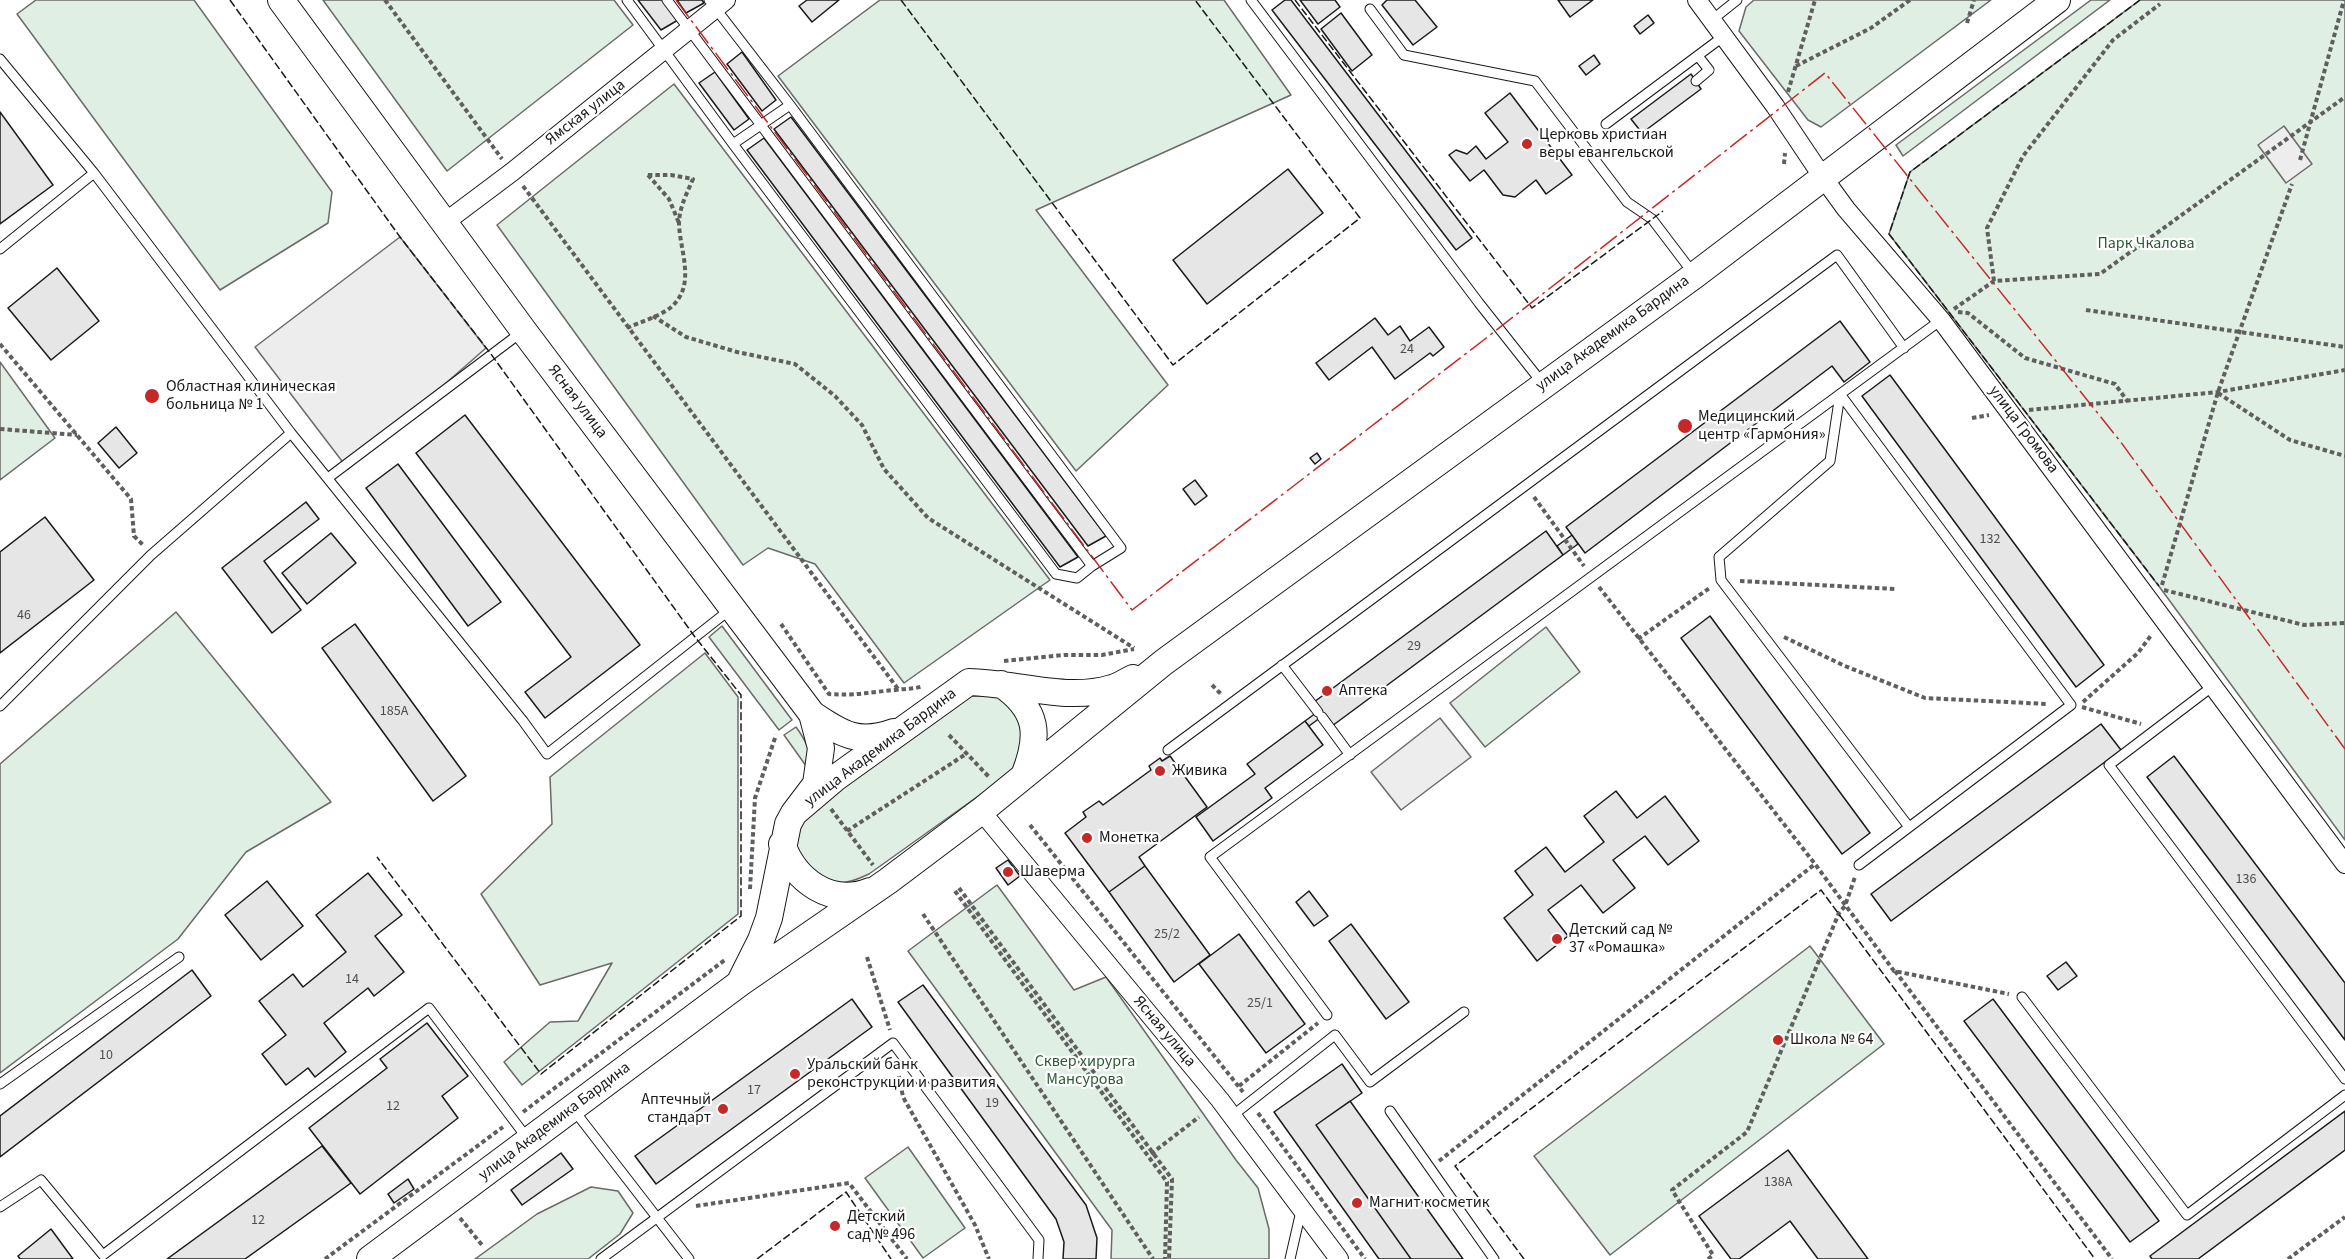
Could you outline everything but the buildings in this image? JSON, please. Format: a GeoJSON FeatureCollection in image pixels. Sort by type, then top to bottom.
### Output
{"type":"FeatureCollection","features":[{"type":"Feature","properties":{"kind":"street","name":"Ясная улица"},"geometry":{"type":"LineString","coordinates":[[281,0],[444,223],[812,714],[821,748],[816,784],[794,813]]}},
{"type":"Feature","properties":{"kind":"street","name":"улица Громова"},"geometry":{"type":"LineString","coordinates":[[1697,0],[1775,106],[1846,209],[1941,320],[2345,864]]}},
{"type":"Feature","properties":{"kind":"street","name":"улица Академика Бардина"},"geometry":{"type":"LineString","coordinates":[[370,1259],[740,983],[876,876],[981,811],[1164,662],[1695,275],[2056,0]]}},
{"type":"Feature","properties":{"kind":"street","name":"Ямская улица"},"geometry":{"type":"LineString","coordinates":[[444,223],[666,50],[717,3]]}},
{"type":"Feature","properties":{"kind":"street","name":"улица Академика Бардина"},"geometry":{"type":"LineString","coordinates":[[740,983],[769,918],[782,844],[788,824],[794,813],[834,779],[969,682],[1056,691],[1099,691],[1114,688],[1164,662]]}},
{"type":"Feature","properties":{"kind":"street"},"geometry":{"type":"LineString","coordinates":[[1001,684],[1015,693],[1033,718],[1035,738],[1032,756],[1024,776]]}},
{"type":"Feature","properties":{"kind":"street"},"geometry":{"type":"LineString","coordinates":[[812,714],[846,735],[862,739],[877,738],[907,728]]}},
{"type":"Feature","properties":{"kind":"street","name":"Ясная улица"},"geometry":{"type":"LineString","coordinates":[[981,811],[1232,1116],[1339,1259]]}},
{"type":"Feature","properties":{"kind":"street","name":"улица Академика Бардина"},"geometry":{"type":"LineString","coordinates":[[782,844],[790,864],[803,879],[815,888],[838,894],[861,895],[876,876]]}},
{"type":"Feature","properties":{"kind":"lane"},"geometry":{"type":"LineString","coordinates":[[627,0],[1056,574],[1077,578],[1121,548],[790,105],[717,3]]}},
{"type":"Feature","properties":{"kind":"lane"},"geometry":{"type":"LineString","coordinates":[[667,0],[1092,566]]}},
{"type":"Feature","properties":{"kind":"lane"},"geometry":{"type":"LineString","coordinates":[[1251,0],[1479,303],[1543,384]]}},
{"type":"Feature","properties":{"kind":"lane"},"geometry":{"type":"LineString","coordinates":[[1712,20],[1737,0]]}},
{"type":"Feature","properties":{"kind":"lane"},"geometry":{"type":"LineString","coordinates":[[1370,9],[1404,55],[1535,81],[1627,202],[1652,219],[1695,275]]}},
{"type":"Feature","properties":{"kind":"lane"},"geometry":{"type":"LineString","coordinates":[[1606,124],[1724,36]]}},
{"type":"Feature","properties":{"kind":"lane"},"geometry":{"type":"LineString","coordinates":[[1696,81],[1709,70],[1698,56]]}},
{"type":"Feature","properties":{"kind":"lane"},"geometry":{"type":"LineString","coordinates":[[0,59],[94,173],[291,433],[547,753],[733,607]]}},
{"type":"Feature","properties":{"kind":"lane"},"geometry":{"type":"LineString","coordinates":[[733,144],[790,105]]}},
{"type":"Feature","properties":{"kind":"lane"},"geometry":{"type":"LineString","coordinates":[[0,249],[94,173]]}},
{"type":"Feature","properties":{"kind":"lane"},"geometry":{"type":"LineString","coordinates":[[1168,750],[1838,255],[1904,348]]}},
{"type":"Feature","properties":{"kind":"lane"},"geometry":{"type":"LineString","coordinates":[[1327,1015],[1210,857],[1941,320]]}},
{"type":"Feature","properties":{"kind":"lane"},"geometry":{"type":"LineString","coordinates":[[328,478],[524,330]]}},
{"type":"Feature","properties":{"kind":"lane"},"geometry":{"type":"LineString","coordinates":[[1840,394],[1830,461],[1719,557],[1721,580],[1910,827]]}},
{"type":"Feature","properties":{"kind":"lane"},"geometry":{"type":"LineString","coordinates":[[1840,394],[2071,705],[1859,865]]}},
{"type":"Feature","properties":{"kind":"lane"},"geometry":{"type":"LineString","coordinates":[[0,706],[151,555],[291,433]]}},
{"type":"Feature","properties":{"kind":"lane"},"geometry":{"type":"LineString","coordinates":[[1282,665],[1350,755]]}},
{"type":"Feature","properties":{"kind":"lane"},"geometry":{"type":"LineString","coordinates":[[2213,686],[2109,765],[2345,1079]]}},
{"type":"Feature","properties":{"kind":"lane"},"geometry":{"type":"LineString","coordinates":[[0,1084],[179,957]]}},
{"type":"Feature","properties":{"kind":"lane"},"geometry":{"type":"LineString","coordinates":[[2022,997],[2187,1215],[2345,1095]]}},
{"type":"Feature","properties":{"kind":"lane"},"geometry":{"type":"LineString","coordinates":[[0,1207],[41,1180],[103,1255],[429,1008],[529,1142]]}},
{"type":"Feature","properties":{"kind":"lane"},"geometry":{"type":"LineString","coordinates":[[1232,1116],[1335,1035],[1370,1082],[1464,1012]]}},
{"type":"Feature","properties":{"kind":"lane"},"geometry":{"type":"LineString","coordinates":[[601,1259],[893,1043],[1039,1240],[1038,1259]]}},
{"type":"Feature","properties":{"kind":"lane"},"geometry":{"type":"LineString","coordinates":[[573,1109],[689,1259]]}},
{"type":"Feature","properties":{"kind":"lane"},"geometry":{"type":"LineString","coordinates":[[1390,1111],[1494,1259]]}},
{"type":"Feature","properties":{"kind":"lane"},"geometry":{"type":"LineString","coordinates":[[1290,1259],[1301,1211]]}},
{"type":"Feature","properties":{"kind":"path"},"geometry":{"type":"LineString","coordinates":[[385,0],[898,689]]}},
{"type":"Feature","properties":{"kind":"path"},"geometry":{"type":"LineString","coordinates":[[1786,98],[1815,0]]}},
{"type":"Feature","properties":{"kind":"path"},"geometry":{"type":"LineString","coordinates":[[1796,66],[1871,28],[1910,0]]}},
{"type":"Feature","properties":{"kind":"path"},"geometry":{"type":"LineString","coordinates":[[1967,23],[1974,0]]}},
{"type":"Feature","properties":{"kind":"path"},"geometry":{"type":"LineString","coordinates":[[2300,160],[2344,0]]}},
{"type":"Feature","properties":{"kind":"path"},"geometry":{"type":"LineString","coordinates":[[1994,281],[1987,228],[2023,156],[2113,40],[2160,4]]}},
{"type":"Feature","properties":{"kind":"path"},"geometry":{"type":"LineString","coordinates":[[2128,402],[2115,384],[2025,358],[1968,313],[1951,311],[1994,281],[2100,274],[2345,97]]}},
{"type":"Feature","properties":{"kind":"path"},"geometry":{"type":"LineString","coordinates":[[627,328],[669,309],[682,293],[686,268],[679,223],[669,199],[647,175],[671,175],[693,179],[683,200],[679,223]]}},
{"type":"Feature","properties":{"kind":"path"},"geometry":{"type":"LineString","coordinates":[[2157,728],[2078,706],[2138,653],[2163,618],[2161,589],[2218,392],[2292,184]]}},
{"type":"Feature","properties":{"kind":"path"},"geometry":{"type":"LineString","coordinates":[[2086,310],[2345,347]]}},
{"type":"Feature","properties":{"kind":"path"},"geometry":{"type":"LineString","coordinates":[[653,316],[686,337],[737,352],[795,364],[835,396],[862,425],[884,469],[928,518],[1134,648]]}},
{"type":"Feature","properties":{"kind":"path"},"geometry":{"type":"LineString","coordinates":[[0,344],[131,499],[134,536],[151,555]]}},
{"type":"Feature","properties":{"kind":"path"},"geometry":{"type":"LineString","coordinates":[[1972,418],[2009,411],[2128,402],[2218,392],[2345,370]]}},
{"type":"Feature","properties":{"kind":"path"},"geometry":{"type":"LineString","coordinates":[[2218,392],[2290,440],[2345,456]]}},
{"type":"Feature","properties":{"kind":"path"},"geometry":{"type":"LineString","coordinates":[[0,429],[78,435]]}},
{"type":"Feature","properties":{"kind":"path"},"geometry":{"type":"LineString","coordinates":[[1525,485],[1638,639],[1815,864],[2112,1259]]}},
{"type":"Feature","properties":{"kind":"path"},"geometry":{"type":"LineString","coordinates":[[1638,639],[1721,580],[1895,589]]}},
{"type":"Feature","properties":{"kind":"path"},"geometry":{"type":"LineString","coordinates":[[2161,589],[2304,625],[2345,623]]}},
{"type":"Feature","properties":{"kind":"path"},"geometry":{"type":"LineString","coordinates":[[1754,623],[1845,666],[1924,698],[2071,705]]}},
{"type":"Feature","properties":{"kind":"path"},"geometry":{"type":"LineString","coordinates":[[781,624],[830,694],[854,696],[898,689],[910,691]]}},
{"type":"Feature","properties":{"kind":"path"},"geometry":{"type":"LineString","coordinates":[[750,900],[755,798],[777,735]]}},
{"type":"Feature","properties":{"kind":"path"},"geometry":{"type":"LineString","coordinates":[[949,735],[991,778]]}},
{"type":"Feature","properties":{"kind":"path"},"geometry":{"type":"LineString","coordinates":[[847,831],[966,754]]}},
{"type":"Feature","properties":{"kind":"path"},"geometry":{"type":"LineString","coordinates":[[831,809],[876,876]]}},
{"type":"Feature","properties":{"kind":"path"},"geometry":{"type":"LineString","coordinates":[[1030,825],[1239,1086],[1365,1259]]}},
{"type":"Feature","properties":{"kind":"path"},"geometry":{"type":"LineString","coordinates":[[1431,1168],[1815,864]]}},
{"type":"Feature","properties":{"kind":"path"},"geometry":{"type":"LineString","coordinates":[[1708,1259],[1713,1255],[1672,1190],[1747,1132],[1839,913],[1845,906],[1859,865]]}},
{"type":"Feature","properties":{"kind":"path"},"geometry":{"type":"LineString","coordinates":[[957,890],[1151,1155],[1167,1182],[1167,1259]]}},
{"type":"Feature","properties":{"kind":"path"},"geometry":{"type":"LineString","coordinates":[[923,914],[1153,1259]]}},
{"type":"Feature","properties":{"kind":"path"},"geometry":{"type":"LineString","coordinates":[[325,1259],[732,954]]}},
{"type":"Feature","properties":{"kind":"path"},"geometry":{"type":"LineString","coordinates":[[867,957],[893,1043],[903,1097],[975,1225],[989,1259]]}},
{"type":"Feature","properties":{"kind":"path"},"geometry":{"type":"LineString","coordinates":[[1894,970],[2022,997]]}},
{"type":"Feature","properties":{"kind":"path"},"geometry":{"type":"LineString","coordinates":[[1239,1086],[1327,1015]]}},
{"type":"Feature","properties":{"kind":"path"},"geometry":{"type":"LineString","coordinates":[[1151,1155],[1199,1117]]}},
{"type":"Feature","properties":{"kind":"path"},"geometry":{"type":"LineString","coordinates":[[665,1211],[849,1183],[907,1259]]}},
{"type":"Feature","properties":{"kind":"path"},"geometry":{"type":"LineString","coordinates":[[2288,1259],[2345,1217]]}},
{"type":"Feature","properties":{"kind":"green space"},"geometry":{"type":"Polygon","coordinates":[[[36,0],[194,0],[332,192],[328,223],[220,290],[17,14],[36,0]]]}},
{"type":"Feature","properties":{"kind":"green space"},"geometry":{"type":"Polygon","coordinates":[[[323,0],[614,0],[633,25],[447,171],[323,0]]]}},
{"type":"Feature","properties":{"kind":"green space"},"geometry":{"type":"Polygon","coordinates":[[[880,0],[1224,0],[1291,95],[1036,210],[1168,385],[1076,471],[778,76],[880,0]]]}},
{"type":"Feature","properties":{"kind":"green space"},"geometry":{"type":"Polygon","coordinates":[[[1754,0],[1991,0],[1821,127],[1808,120],[1739,31],[1746,7],[1754,0]]]}},
{"type":"Feature","properties":{"kind":"green space"},"geometry":{"type":"Polygon","coordinates":[[[2091,0],[2110,0],[1903,156],[1896,145],[2091,0]]]}},
{"type":"Feature","properties":{"kind":"green space","name":"Парк Чкалова"},"geometry":{"type":"Polygon","coordinates":[[[2140,0],[2345,0],[2345,840],[2161,589],[1889,234],[1910,172],[2140,0]]]}},
{"type":"Feature","properties":{"kind":"green space"},"geometry":{"type":"Polygon","coordinates":[[[674,84],[1050,580],[904,683],[815,564],[768,548],[743,565],[497,225],[674,84]]]}},
{"type":"Feature","properties":{"kind":"green space"},"geometry":{"type":"Polygon","coordinates":[[[0,362],[55,438],[0,480],[0,362]]]}},
{"type":"Feature","properties":{"kind":"green space"},"geometry":{"type":"Polygon","coordinates":[[[176,612],[331,802],[246,852],[178,939],[0,1073],[0,764],[176,612]]]}},
{"type":"Feature","properties":{"kind":"green space"},"geometry":{"type":"Polygon","coordinates":[[[722,626],[792,720],[779,730],[709,637],[722,626]]]}},
{"type":"Feature","properties":{"kind":"green space"},"geometry":{"type":"Polygon","coordinates":[[[1546,627],[1580,672],[1485,747],[1450,703],[1546,627]]]}},
{"type":"Feature","properties":{"kind":"green space"},"geometry":{"type":"Polygon","coordinates":[[[705,653],[738,697],[738,914],[522,1085],[504,1062],[550,1022],[578,1021],[612,963],[540,985],[481,894],[552,824],[550,777],[705,653]]]}},
{"type":"Feature","properties":{"kind":"green space"},"geometry":{"type":"Polygon","coordinates":[[[969,696],[998,696],[1020,718],[1022,747],[1012,772],[869,874],[853,881],[839,883],[809,876],[794,847],[799,828],[810,809],[969,696]]]}},
{"type":"Feature","properties":{"kind":"green space"},"geometry":{"type":"Polygon","coordinates":[[[796,727],[807,747],[809,770],[784,735],[796,727]]]}},
{"type":"Feature","properties":{"kind":"green space","name":"Сквер хирурга Мансурова"},"geometry":{"type":"Polygon","coordinates":[[[997,885],[1074,990],[1106,977],[1258,1188],[1269,1229],[1269,1259],[1111,1259],[1112,1230],[908,951],[997,885]]]}},
{"type":"Feature","properties":{"kind":"green space"},"geometry":{"type":"Polygon","coordinates":[[[1810,946],[1884,1044],[1610,1255],[1534,1156],[1810,946]]]}},
{"type":"Feature","properties":{"kind":"green space"},"geometry":{"type":"Polygon","coordinates":[[[908,1147],[965,1228],[923,1258],[865,1178],[908,1147]]]}},
{"type":"Feature","properties":{"kind":"green space"},"geometry":{"type":"Polygon","coordinates":[[[591,1187],[618,1191],[633,1213],[620,1234],[588,1259],[475,1259],[537,1214],[591,1187]]]}},
{"type":"Feature","properties":{"kind":"shaded area"},"geometry":{"type":"Polygon","coordinates":[[[2284,126],[2312,164],[2286,183],[2258,145],[2284,126]]]}},
{"type":"Feature","properties":{"kind":"shaded area"},"geometry":{"type":"Polygon","coordinates":[[[400,237],[486,348],[348,469],[255,347],[400,237]]]}},
{"type":"Feature","properties":{"kind":"shaded area"},"geometry":{"type":"Polygon","coordinates":[[[1440,718],[1471,757],[1401,810],[1371,772],[1440,718]]]}},
{"type":"Feature","properties":{"kind":"fence"},"geometry":{"type":"LineString","coordinates":[[230,0],[400,237],[491,354],[695,637],[741,695],[741,916],[541,1074],[377,857]]}},
{"type":"Feature","properties":{"kind":"fence"},"geometry":{"type":"LineString","coordinates":[[901,0],[1173,365],[1360,218],[1195,0]]}},
{"type":"Feature","properties":{"kind":"fence"},"geometry":{"type":"LineString","coordinates":[[1295,0],[1532,308],[1663,211]]}},
{"type":"Feature","properties":{"kind":"fence"},"geometry":{"type":"LineString","coordinates":[[2140,0],[1910,172],[1889,234],[2159,586]]}},
{"type":"Feature","properties":{"kind":"fence"},"geometry":{"type":"LineString","coordinates":[[1524,1259],[1455,1166],[1821,890],[2095,1259]]}},
{"type":"Feature","properties":{"kind":"fence"},"geometry":{"type":"LineString","coordinates":[[757,1259],[846,1192],[891,1259]]}},
{"type":"Feature","properties":{"kind":"power"},"geometry":{"type":"LineString","coordinates":[[676,0],[1132,610],[1485,339],[1825,73],[2120,441],[2345,749]]}},
{"type":"Feature","properties":{"kind":"place","name":"Церковь христиан веры евангельской"},"geometry":{"type":"Point","coordinates":[1527,144]}},
{"type":"Feature","properties":{"kind":"place","name":"Областная клиническая больница № 1"},"geometry":{"type":"Point","coordinates":[152,396]}},
{"type":"Feature","properties":{"kind":"place","name":"Медицинский центр «Гармония»"},"geometry":{"type":"Point","coordinates":[1685,426]}},
{"type":"Feature","properties":{"kind":"place","name":"Аптека"},"geometry":{"type":"Point","coordinates":[1327,691]}},
{"type":"Feature","properties":{"kind":"place","name":"Живика"},"geometry":{"type":"Point","coordinates":[1160,771]}},
{"type":"Feature","properties":{"kind":"place","name":"Монетка"},"geometry":{"type":"Point","coordinates":[1087,838]}},
{"type":"Feature","properties":{"kind":"place","name":"Шаверма"},"geometry":{"type":"Point","coordinates":[1008,872]}},
{"type":"Feature","properties":{"kind":"place","name":"Детский сад № 37 «Ромашка»"},"geometry":{"type":"Point","coordinates":[1557,939]}},
{"type":"Feature","properties":{"kind":"place","name":"Школа № 64"},"geometry":{"type":"Point","coordinates":[1778,1040]}},
{"type":"Feature","properties":{"kind":"place","name":"Уральский банк реконструкции и развития"},"geometry":{"type":"Point","coordinates":[795,1074]}},
{"type":"Feature","properties":{"kind":"place","name":"Аптечный стандарт"},"geometry":{"type":"Point","coordinates":[723,1109]}},
{"type":"Feature","properties":{"kind":"place","name":"Магнит косметик"},"geometry":{"type":"Point","coordinates":[1357,1203]}},
{"type":"Feature","properties":{"kind":"place","name":"Детский сад № 496"},"geometry":{"type":"Point","coordinates":[835,1226]}}]}
